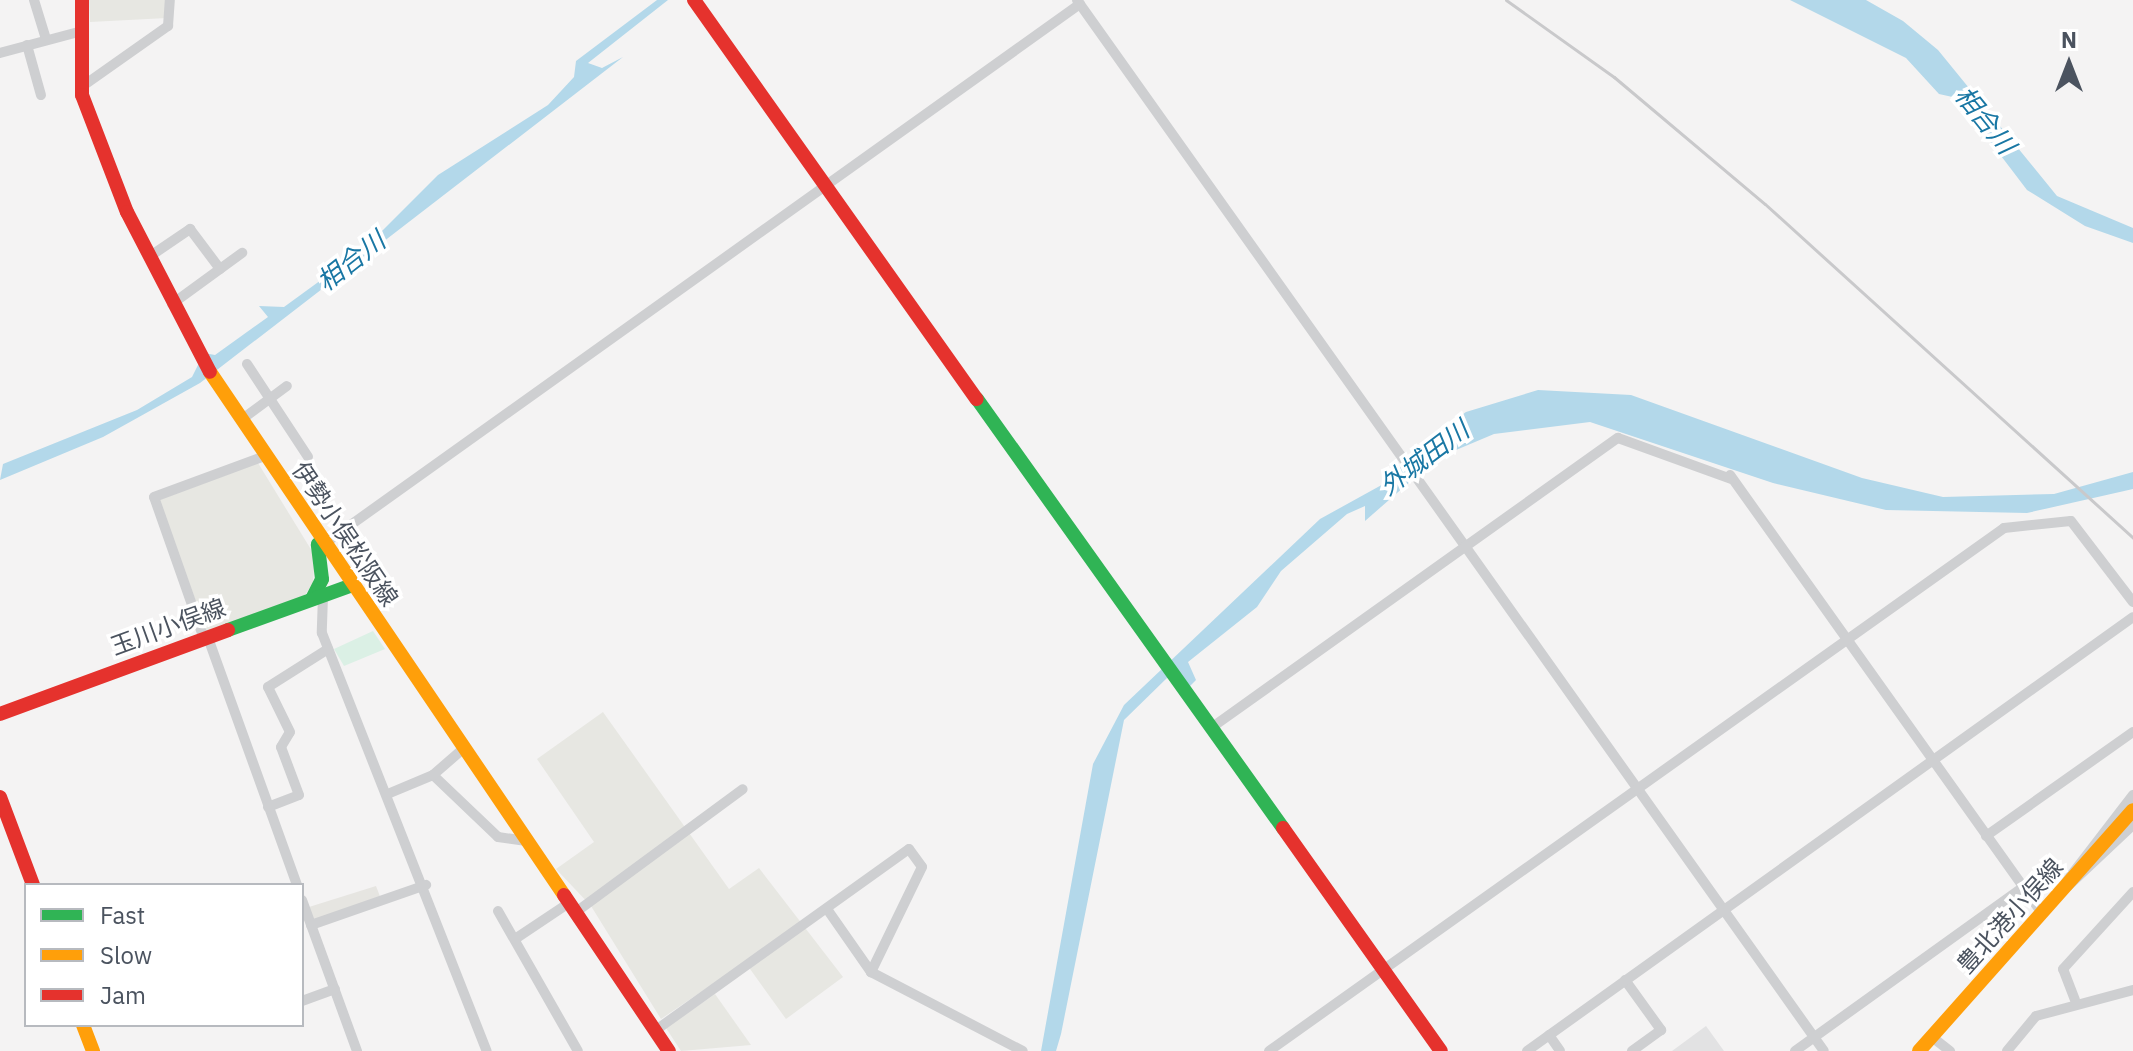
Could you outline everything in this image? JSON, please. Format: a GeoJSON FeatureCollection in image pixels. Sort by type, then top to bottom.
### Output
{"type":"FeatureCollection","features":[{"type":"Feature","properties":{"kind":"main road","name":"伊勢小俣松阪線"},"geometry":{"type":"LineString","coordinates":[[82,0],[80,88],[149,257],[194,348],[312,529],[669,1051]]}},
{"type":"Feature","properties":{"kind":"main road"},"geometry":{"type":"LineString","coordinates":[[698,6],[1441,1051]]}},
{"type":"Feature","properties":{"kind":"main road"},"geometry":{"type":"LineString","coordinates":[[308,601],[323,575],[312,529]]}},
{"type":"Feature","properties":{"kind":"main road","name":"玉川小俣線"},"geometry":{"type":"LineString","coordinates":[[0,714],[205,636],[352,585]]}},
{"type":"Feature","properties":{"kind":"main road"},"geometry":{"type":"LineString","coordinates":[[0,797],[32,883]]}},
{"type":"Feature","properties":{"kind":"main road","name":"豊北港小俣線"},"geometry":{"type":"LineString","coordinates":[[1919,1051],[2133,810]]}},
{"type":"Feature","properties":{"kind":"main road"},"geometry":{"type":"LineString","coordinates":[[84,1027],[93,1051]]}},
{"type":"Feature","properties":{"kind":"street"},"geometry":{"type":"LineString","coordinates":[[34,0],[46,39]]}},
{"type":"Feature","properties":{"kind":"street"},"geometry":{"type":"LineString","coordinates":[[80,88],[168,26],[170,0]]}},
{"type":"Feature","properties":{"kind":"street"},"geometry":{"type":"LineString","coordinates":[[324,544],[1078,2],[1640,787],[1824,1051]]}},
{"type":"Feature","properties":{"kind":"street"},"geometry":{"type":"LineString","coordinates":[[0,53],[82,31]]}},
{"type":"Feature","properties":{"kind":"street"},"geometry":{"type":"LineString","coordinates":[[27,45],[41,95]]}},
{"type":"Feature","properties":{"kind":"street"},"geometry":{"type":"LineString","coordinates":[[149,257],[190,229],[220,269]]}},
{"type":"Feature","properties":{"kind":"street"},"geometry":{"type":"LineString","coordinates":[[172,304],[242,253]]}},
{"type":"Feature","properties":{"kind":"street"},"geometry":{"type":"LineString","coordinates":[[247,364],[308,457]]}},
{"type":"Feature","properties":{"kind":"street"},"geometry":{"type":"LineString","coordinates":[[241,420],[287,386]]}},
{"type":"Feature","properties":{"kind":"street"},"geometry":{"type":"LineString","coordinates":[[1211,728],[1618,438],[1730,476],[2042,913]]}},
{"type":"Feature","properties":{"kind":"street"},"geometry":{"type":"LineString","coordinates":[[265,456],[154,497],[296,883]]}},
{"type":"Feature","properties":{"kind":"street"},"geometry":{"type":"LineString","coordinates":[[1269,1051],[2004,528],[2071,521],[2133,602]]}},
{"type":"Feature","properties":{"kind":"street"},"geometry":{"type":"LineString","coordinates":[[323,596],[328,649],[390,793],[487,1051]]}},
{"type":"Feature","properties":{"kind":"street"},"geometry":{"type":"LineString","coordinates":[[1527,1051],[2133,617]]}},
{"type":"Feature","properties":{"kind":"street"},"geometry":{"type":"LineString","coordinates":[[268,807],[299,795],[281,747],[290,732],[268,687],[328,649]]}},
{"type":"Feature","properties":{"kind":"street"},"geometry":{"type":"LineString","coordinates":[[1986,836],[2133,732]]}},
{"type":"Feature","properties":{"kind":"street"},"geometry":{"type":"LineString","coordinates":[[390,793],[433,775],[463,749]]}},
{"type":"Feature","properties":{"kind":"street"},"geometry":{"type":"LineString","coordinates":[[433,775],[498,837],[525,841]]}},
{"type":"Feature","properties":{"kind":"street"},"geometry":{"type":"LineString","coordinates":[[515,939],[573,907],[743,789]]}},
{"type":"Feature","properties":{"kind":"street"},"geometry":{"type":"LineString","coordinates":[[2064,888],[2078,858],[2133,795]]}},
{"type":"Feature","properties":{"kind":"street"},"geometry":{"type":"LineString","coordinates":[[2064,888],[2086,877],[2129,839],[2133,825]]}},
{"type":"Feature","properties":{"kind":"street"},"geometry":{"type":"LineString","coordinates":[[656,1030],[909,849],[922,867],[871,972]]}},
{"type":"Feature","properties":{"kind":"street"},"geometry":{"type":"LineString","coordinates":[[311,925],[426,885]]}},
{"type":"Feature","properties":{"kind":"street"},"geometry":{"type":"LineString","coordinates":[[1795,1051],[2022,888]]}},
{"type":"Feature","properties":{"kind":"street"},"geometry":{"type":"LineString","coordinates":[[2075,1000],[2063,969],[2133,892]]}},
{"type":"Feature","properties":{"kind":"street"},"geometry":{"type":"LineString","coordinates":[[304,906],[357,1051]]}},
{"type":"Feature","properties":{"kind":"street"},"geometry":{"type":"LineString","coordinates":[[827,909],[871,972],[1023,1051]]}},
{"type":"Feature","properties":{"kind":"street"},"geometry":{"type":"LineString","coordinates":[[498,911],[578,1051]]}},
{"type":"Feature","properties":{"kind":"street"},"geometry":{"type":"LineString","coordinates":[[1625,980],[1661,1030],[1632,1051]]}},
{"type":"Feature","properties":{"kind":"street"},"geometry":{"type":"LineString","coordinates":[[304,1000],[335,989]]}},
{"type":"Feature","properties":{"kind":"street"},"geometry":{"type":"LineString","coordinates":[[2007,1051],[2036,1016],[2075,1000],[2133,990]]}},
{"type":"Feature","properties":{"kind":"street"},"geometry":{"type":"LineString","coordinates":[[1549,1035],[1560,1051]]}},
{"type":"Feature","properties":{"kind":"street"},"geometry":{"type":"LineString","coordinates":[[1932,1037],[1950,1051]]}},
{"type":"Feature","properties":{"kind":"shaded area"},"geometry":{"type":"Polygon","coordinates":[[[89,0],[166,0],[167,18],[90,22],[89,0]]]}},
{"type":"Feature","properties":{"kind":"shaded area"},"geometry":{"type":"Polygon","coordinates":[[[258,463],[315,556],[313,583],[303,598],[207,632],[159,500],[258,463]]]}},
{"type":"Feature","properties":{"kind":"shaded area"},"geometry":{"type":"Polygon","coordinates":[[[603,712],[729,889],[759,868],[843,977],[786,1019],[745,962],[661,1019],[591,906],[556,869],[594,842],[537,759],[603,712]]]}},
{"type":"Feature","properties":{"kind":"shaded area"},"geometry":{"type":"Polygon","coordinates":[[[715,994],[751,1045],[681,1051],[666,1028],[715,994]]]}},
{"type":"Feature","properties":{"kind":"shaded area"},"geometry":{"type":"Polygon","coordinates":[[[1706,1026],[1724,1051],[1672,1051],[1706,1026]]]}},
{"type":"Feature","properties":{"kind":"green space"},"geometry":{"type":"Polygon","coordinates":[[[373,631],[385,649],[344,666],[334,649],[373,631]]]}},
{"type":"Feature","properties":{"kind":"sand"},"geometry":{"type":"Polygon","coordinates":[[[376,886],[381,899],[315,923],[309,907],[376,886]]]}},
{"type":"Feature","properties":{"kind":"water","name":"相合川"},"geometry":{"type":"Polygon","coordinates":[[[657,0],[668,0],[588,63],[602,68],[623,57],[200,383],[103,437],[0,480],[3,464],[137,410],[192,377],[204,353],[215,355],[268,317],[259,306],[284,307],[365,248],[438,175],[548,105],[574,77],[576,61],[657,0]]]}},
{"type":"Feature","properties":{"kind":"water","name":"相合川"},"geometry":{"type":"Polygon","coordinates":[[[1790,0],[1866,0],[1903,21],[1938,50],[2057,196],[2133,228],[2133,243],[2085,226],[2027,190],[1957,98],[1939,94],[1906,58],[1790,0]]]}},
{"type":"Feature","properties":{"kind":"water","name":"外城田川"},"geometry":{"type":"Polygon","coordinates":[[[1538,390],[1631,395],[1862,478],[1943,497],[2054,494],[2133,472],[2133,489],[2027,513],[1886,510],[1773,483],[1590,422],[1494,434],[1437,458],[1365,521],[1365,506],[1347,514],[1281,571],[1257,607],[1188,662],[1196,680],[1189,687],[1167,678],[1124,720],[1061,1034],[1056,1051],[1041,1051],[1093,764],[1124,705],[1320,519],[1387,482],[1422,443],[1466,412],[1538,390]]]}},
{"type":"Feature","properties":{"kind":"railway"},"geometry":{"type":"LineString","coordinates":[[1506,0],[1614,77],[1765,204],[2133,538]]}},
{"type":"Feature","properties":{"kind":"traffic: fast"},"geometry":{"type":"LineString","coordinates":[[977,399],[1283,828]]}},
{"type":"Feature","properties":{"kind":"traffic: fast"},"geometry":{"type":"LineString","coordinates":[[312,599],[322,579],[318,544]]}},
{"type":"Feature","properties":{"kind":"traffic: fast"},"geometry":{"type":"LineString","coordinates":[[228,630],[352,585]]}},
{"type":"Feature","properties":{"kind":"traffic: slow"},"geometry":{"type":"LineString","coordinates":[[210,372],[564,895]]}},
{"type":"Feature","properties":{"kind":"traffic: slow"},"geometry":{"type":"LineString","coordinates":[[1919,1051],[2133,810]]}},
{"type":"Feature","properties":{"kind":"traffic: slow"},"geometry":{"type":"LineString","coordinates":[[84,1027],[93,1051]]}},
{"type":"Feature","properties":{"kind":"traffic: jam"},"geometry":{"type":"LineString","coordinates":[[82,0],[82,95],[127,212],[210,372]]}},
{"type":"Feature","properties":{"kind":"traffic: jam"},"geometry":{"type":"LineString","coordinates":[[694,0],[977,399]]}},
{"type":"Feature","properties":{"kind":"traffic: jam"},"geometry":{"type":"LineString","coordinates":[[0,714],[228,630]]}},
{"type":"Feature","properties":{"kind":"traffic: jam"},"geometry":{"type":"LineString","coordinates":[[0,797],[32,883]]}},
{"type":"Feature","properties":{"kind":"traffic: jam"},"geometry":{"type":"LineString","coordinates":[[1283,828],[1441,1051]]}},
{"type":"Feature","properties":{"kind":"traffic: jam"},"geometry":{"type":"LineString","coordinates":[[564,895],[669,1051]]}}]}
